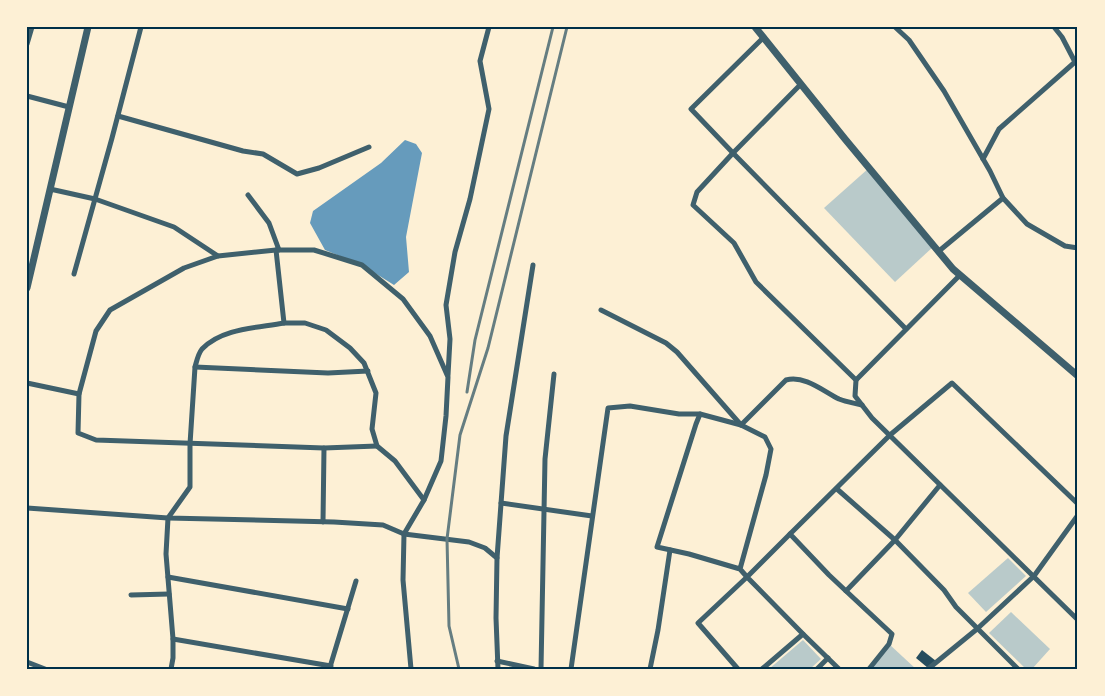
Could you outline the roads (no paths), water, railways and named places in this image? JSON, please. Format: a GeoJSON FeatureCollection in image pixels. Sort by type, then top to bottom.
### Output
{"type":"FeatureCollection","features":[{"type":"Feature","properties":{"kind":"street"},"geometry":{"type":"LineString","coordinates":[[27,44],[32,27]]}},
{"type":"Feature","properties":{"kind":"street"},"geometry":{"type":"LineString","coordinates":[[27,288],[88,27]]}},
{"type":"Feature","properties":{"kind":"street"},"geometry":{"type":"LineString","coordinates":[[74,274],[141,27]]}},
{"type":"Feature","properties":{"kind":"street"},"geometry":{"type":"LineString","coordinates":[[411,669],[404,580],[404,534],[424,500],[441,461],[450,339],[446,305],[455,252],[470,199],[489,109],[480,61],[489,27]]}},
{"type":"Feature","properties":{"kind":"street"},"geometry":{"type":"LineString","coordinates":[[755,27],[960,275],[1078,376]]}},
{"type":"Feature","properties":{"kind":"street"},"geometry":{"type":"LineString","coordinates":[[895,27],[909,40],[944,91],[1003,198],[1027,224],[1065,246],[1078,248]]}},
{"type":"Feature","properties":{"kind":"street"},"geometry":{"type":"LineString","coordinates":[[983,159],[999,129],[1076,62],[1054,27]]}},
{"type":"Feature","properties":{"kind":"street"},"geometry":{"type":"LineString","coordinates":[[764,38],[691,109],[906,329]]}},
{"type":"Feature","properties":{"kind":"street"},"geometry":{"type":"LineString","coordinates":[[801,84],[697,192],[693,205],[734,243],[756,282],[856,380]]}},
{"type":"Feature","properties":{"kind":"street"},"geometry":{"type":"LineString","coordinates":[[27,96],[69,107]]}},
{"type":"Feature","properties":{"kind":"street"},"geometry":{"type":"LineString","coordinates":[[118,116],[243,151],[263,154],[297,174],[319,168],[369,147]]}},
{"type":"Feature","properties":{"kind":"street"},"geometry":{"type":"LineString","coordinates":[[50,189],[95,199],[174,227],[218,256]]}},
{"type":"Feature","properties":{"kind":"street"},"geometry":{"type":"LineString","coordinates":[[248,195],[269,223],[278,250],[284,323]]}},
{"type":"Feature","properties":{"kind":"street"},"geometry":{"type":"LineString","coordinates":[[939,251],[1003,198]]}},
{"type":"Feature","properties":{"kind":"street"},"geometry":{"type":"LineString","coordinates":[[377,446],[324,448],[96,440],[78,433],[79,394],[96,331],[110,310],[184,268],[218,256],[278,250],[314,250],[362,265],[404,299],[430,336],[448,377]]}},
{"type":"Feature","properties":{"kind":"street"},"geometry":{"type":"LineString","coordinates":[[498,669],[497,558],[506,436],[533,265]]}},
{"type":"Feature","properties":{"kind":"street"},"geometry":{"type":"LineString","coordinates":[[960,275],[856,380],[855,396],[872,418],[1078,620]]}},
{"type":"Feature","properties":{"kind":"street"},"geometry":{"type":"LineString","coordinates":[[601,310],[677,352],[741,425]]}},
{"type":"Feature","properties":{"kind":"street"},"geometry":{"type":"LineString","coordinates":[[171,669],[173,639],[166,554],[168,518],[190,487],[190,444],[195,367],[198,355],[224,333],[284,323],[304,323],[326,330],[350,348],[364,363],[376,393],[372,429],[377,446],[395,461],[424,500]]}},
{"type":"Feature","properties":{"kind":"street"},"geometry":{"type":"LineString","coordinates":[[195,367],[328,374],[368,371]]}},
{"type":"Feature","properties":{"kind":"street"},"geometry":{"type":"LineString","coordinates":[[541,669],[545,459],[554,374]]}},
{"type":"Feature","properties":{"kind":"street"},"geometry":{"type":"LineString","coordinates":[[741,425],[786,380],[794,378],[803,380],[842,400],[862,405]]}},
{"type":"Feature","properties":{"kind":"street"},"geometry":{"type":"LineString","coordinates":[[27,383],[79,394]]}},
{"type":"Feature","properties":{"kind":"street"},"geometry":{"type":"LineString","coordinates":[[738,669],[698,623],[890,435],[952,383],[1078,504]]}},
{"type":"Feature","properties":{"kind":"street"},"geometry":{"type":"LineString","coordinates":[[571,669],[608,408],[630,406],[679,414],[700,414],[741,425],[765,437],[771,449],[740,569]]}},
{"type":"Feature","properties":{"kind":"street"},"geometry":{"type":"LineString","coordinates":[[700,414],[657,547],[740,569],[839,669]]}},
{"type":"Feature","properties":{"kind":"street"},"geometry":{"type":"LineString","coordinates":[[322,522],[324,448]]}},
{"type":"Feature","properties":{"kind":"street"},"geometry":{"type":"LineString","coordinates":[[846,591],[895,540],[940,485]]}},
{"type":"Feature","properties":{"kind":"street"},"geometry":{"type":"LineString","coordinates":[[837,489],[895,540],[944,590],[956,607],[1018,669]]}},
{"type":"Feature","properties":{"kind":"street"},"geometry":{"type":"LineString","coordinates":[[501,502],[592,516]]}},
{"type":"Feature","properties":{"kind":"street"},"geometry":{"type":"LineString","coordinates":[[27,508],[168,518],[383,525],[404,534],[469,542],[485,548],[497,558]]}},
{"type":"Feature","properties":{"kind":"street"},"geometry":{"type":"LineString","coordinates":[[928,669],[977,629],[1034,576],[1078,515]]}},
{"type":"Feature","properties":{"kind":"street"},"geometry":{"type":"LineString","coordinates":[[790,534],[829,575],[892,634],[889,644],[869,669]]}},
{"type":"Feature","properties":{"kind":"street"},"geometry":{"type":"LineString","coordinates":[[650,669],[670,550]]}},
{"type":"Feature","properties":{"kind":"street"},"geometry":{"type":"LineString","coordinates":[[168,577],[348,609]]}},
{"type":"Feature","properties":{"kind":"street"},"geometry":{"type":"LineString","coordinates":[[173,639],[330,668],[356,581]]}},
{"type":"Feature","properties":{"kind":"street"},"geometry":{"type":"LineString","coordinates":[[131,595],[170,594]]}},
{"type":"Feature","properties":{"kind":"street"},"geometry":{"type":"LineString","coordinates":[[762,669],[803,634]]}},
{"type":"Feature","properties":{"kind":"street"},"geometry":{"type":"LineString","coordinates":[[817,669],[828,658]]}},
{"type":"Feature","properties":{"kind":"street"},"geometry":{"type":"LineString","coordinates":[[497,661],[534,669]]}},
{"type":"Feature","properties":{"kind":"street"},"geometry":{"type":"LineString","coordinates":[[27,662],[45,669]]}},
{"type":"Feature","properties":{"kind":"water"},"geometry":{"type":"Polygon","coordinates":[[[405,140],[416,144],[422,153],[406,237],[409,272],[394,285],[362,265],[325,250],[310,223],[313,211],[381,163],[405,140]]]}},
{"type":"Feature","properties":{"kind":"railway"},"geometry":{"type":"LineString","coordinates":[[467,392],[475,340],[553,27]]}},
{"type":"Feature","properties":{"kind":"railway"},"geometry":{"type":"LineString","coordinates":[[459,669],[449,626],[447,539],[460,435],[488,348],[567,27]]}}]}
